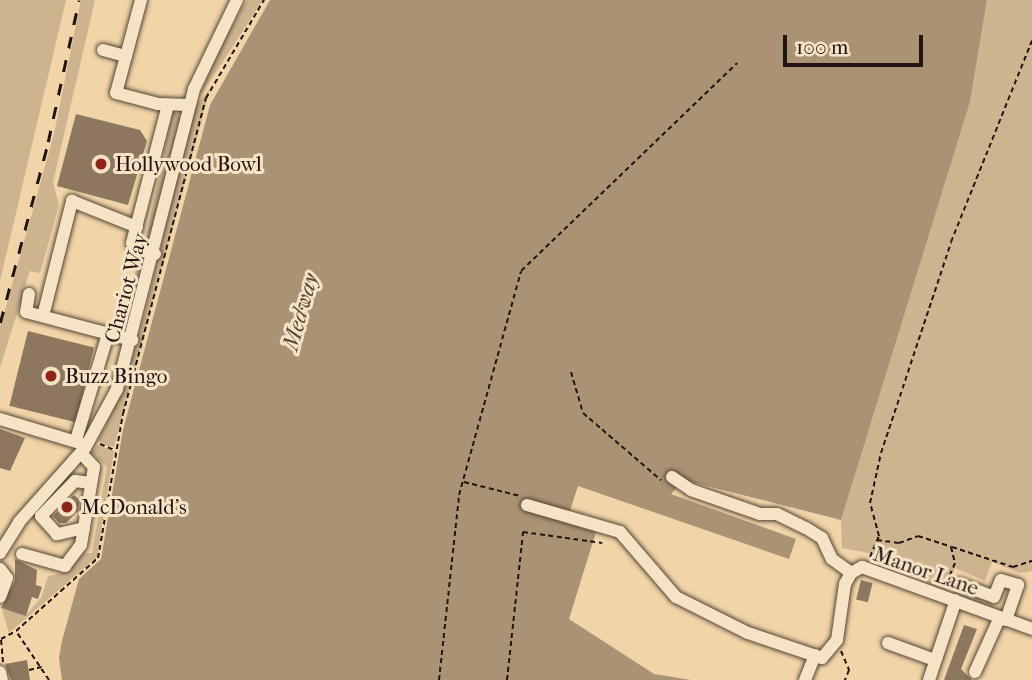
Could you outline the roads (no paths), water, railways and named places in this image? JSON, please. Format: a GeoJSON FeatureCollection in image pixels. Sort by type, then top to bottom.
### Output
{"type":"FeatureCollection","features":[{"type":"Feature","properties":{"kind":"street"},"geometry":{"type":"LineString","coordinates":[[141,0],[116,93],[168,104],[189,105]]}},
{"type":"Feature","properties":{"kind":"street","name":"Chariot Way"},"geometry":{"type":"LineString","coordinates":[[0,553],[19,522],[84,445],[117,389],[155,254],[189,105],[201,70],[238,2]]}},
{"type":"Feature","properties":{"kind":"street"},"geometry":{"type":"LineString","coordinates":[[103,50],[126,56]]}},
{"type":"Feature","properties":{"kind":"street"},"geometry":{"type":"LineString","coordinates":[[155,254],[135,248],[137,227],[168,104]]}},
{"type":"Feature","properties":{"kind":"street"},"geometry":{"type":"LineString","coordinates":[[43,316],[72,201],[137,227]]}},
{"type":"Feature","properties":{"kind":"street"},"geometry":{"type":"LineString","coordinates":[[29,294],[26,312],[132,340]]}},
{"type":"Feature","properties":{"kind":"street"},"geometry":{"type":"LineString","coordinates":[[22,554],[65,566],[81,545],[93,467],[84,445],[108,334]]}},
{"type":"Feature","properties":{"kind":"street"},"geometry":{"type":"LineString","coordinates":[[0,419],[84,445]]}},
{"type":"Feature","properties":{"kind":"street"},"geometry":{"type":"LineString","coordinates":[[668,480],[760,514],[777,514],[806,528],[822,538],[832,559],[850,573]]}},
{"type":"Feature","properties":{"kind":"street"},"geometry":{"type":"LineString","coordinates":[[84,528],[57,534],[41,516],[75,481],[91,483]]}},
{"type":"Feature","properties":{"kind":"street"},"geometry":{"type":"LineString","coordinates":[[527,505],[620,532],[676,597],[748,633],[815,655],[805,680]]}},
{"type":"Feature","properties":{"kind":"street","name":"Manor Lane"},"geometry":{"type":"LineString","coordinates":[[815,655],[822,658],[837,640],[850,573],[869,567],[1032,629]]}},
{"type":"Feature","properties":{"kind":"street"},"geometry":{"type":"LineString","coordinates":[[0,569],[7,578],[0,597]]}},
{"type":"Feature","properties":{"kind":"street"},"geometry":{"type":"LineString","coordinates":[[959,584],[994,597],[1001,580],[1018,585],[975,672]]}},
{"type":"Feature","properties":{"kind":"street"},"geometry":{"type":"LineString","coordinates":[[929,680],[956,600]]}},
{"type":"Feature","properties":{"kind":"street"},"geometry":{"type":"LineString","coordinates":[[888,643],[936,660]]}},
{"type":"Feature","properties":{"kind":"water","name":"Medway"},"geometry":{"type":"Polygon","coordinates":[[[270,0],[987,0],[970,102],[841,520],[684,480],[671,494],[796,539],[789,559],[578,486],[566,523],[596,532],[569,619],[654,674],[691,680],[62,680],[59,658],[62,641],[79,579],[101,559],[123,430],[210,105],[270,0]]]}},
{"type":"Feature","properties":{"kind":"railway"},"geometry":{"type":"LineString","coordinates":[[0,323],[48,142],[79,0]]}},
{"type":"Feature","properties":{"kind":"place","name":"Hollywood Bowl"},"geometry":{"type":"Point","coordinates":[101,164]}},
{"type":"Feature","properties":{"kind":"place","name":"Buzz Bingo"},"geometry":{"type":"Point","coordinates":[51,376]}},
{"type":"Feature","properties":{"kind":"place","name":"McDonald's"},"geometry":{"type":"Point","coordinates":[67,507]}}]}
